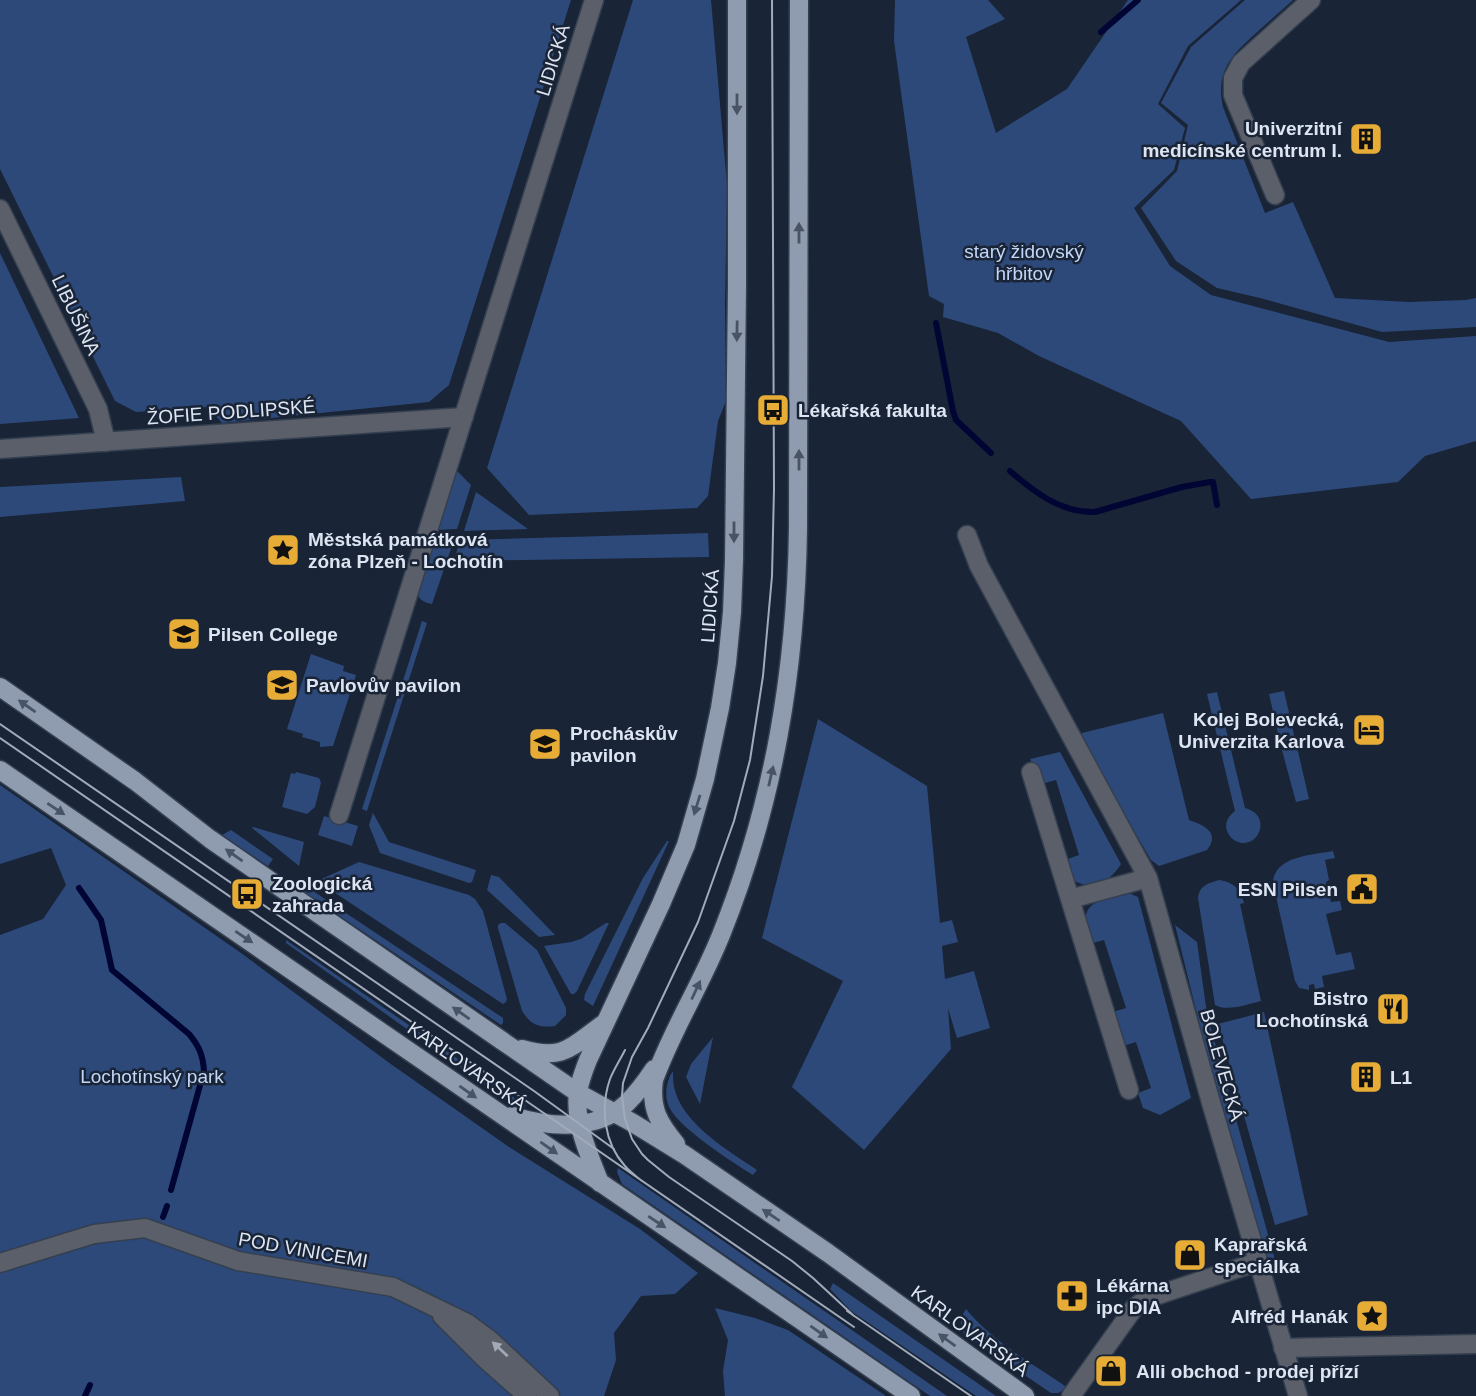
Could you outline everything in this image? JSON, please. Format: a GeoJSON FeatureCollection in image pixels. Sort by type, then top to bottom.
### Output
{"type":"FeatureCollection","features":[{"type":"Feature","properties":{"kind":"main road"},"geometry":{"type":"LineString","coordinates":[[726,0],[737,36]]}},
{"type":"Feature","properties":{"kind":"main road","name":"LIDICKÁ"},"geometry":{"type":"LineString","coordinates":[[600,1183],[583,1139],[578,1093],[588,1060],[686,845],[705,779],[727,663],[734,560],[737,0]]}},
{"type":"Feature","properties":{"kind":"main road"},"geometry":{"type":"LineString","coordinates":[[498,1112],[549,1124],[580,1124],[613,1113],[644,1084],[666,1052],[721,937],[747,866],[765,802],[778,749],[791,661],[798,545],[799,0]]}},
{"type":"Feature","properties":{"kind":"main road","name":"KARLOVARSKÁ"},"geometry":{"type":"LineString","coordinates":[[0,687],[135,781],[210,839],[578,1093],[684,1155],[828,1253],[1025,1396]]}},
{"type":"Feature","properties":{"kind":"main road","name":"KARLOVARSKÁ"},"geometry":{"type":"LineString","coordinates":[[0,770],[911,1396]]}},
{"type":"Feature","properties":{"kind":"main road"},"geometry":{"type":"LineString","coordinates":[[501,1040],[538,1054],[551,1055],[564,1051],[606,1022]]}},
{"type":"Feature","properties":{"kind":"main road","name":"KARLOVARSKÁ"},"geometry":{"type":"LineString","coordinates":[[666,1052],[654,1080],[653,1103],[660,1122],[684,1155]]}},
{"type":"Feature","properties":{"kind":"street","name":"LIDICKÁ"},"geometry":{"type":"LineString","coordinates":[[339,815],[594,0]]}},
{"type":"Feature","properties":{"kind":"street"},"geometry":{"type":"LineString","coordinates":[[1275,195],[1233,95],[1233,78],[1241,63],[1311,0]]}},
{"type":"Feature","properties":{"kind":"street","name":"LIBUŠINA"},"geometry":{"type":"LineString","coordinates":[[0,209],[98,409],[106,442]]}},
{"type":"Feature","properties":{"kind":"street","name":"ŽOFIE PODLIPSKÉ"},"geometry":{"type":"LineString","coordinates":[[0,449],[464,417]]}},
{"type":"Feature","properties":{"kind":"street","name":"BOLEVECKÁ"},"geometry":{"type":"LineString","coordinates":[[967,535],[979,566],[1148,878],[1257,1262],[1298,1396]]}},
{"type":"Feature","properties":{"kind":"street"},"geometry":{"type":"LineString","coordinates":[[1031,772],[1129,1090]]}},
{"type":"Feature","properties":{"kind":"street"},"geometry":{"type":"LineString","coordinates":[[1070,899],[1148,878]]}},
{"type":"Feature","properties":{"kind":"street","name":"POD VINICEMI"},"geometry":{"type":"LineString","coordinates":[[0,1263],[94,1234],[145,1228],[238,1261],[393,1287],[467,1324],[489,1340],[550,1396]]}},
{"type":"Feature","properties":{"kind":"street"},"geometry":{"type":"LineString","coordinates":[[1071,1396],[1134,1308],[1146,1299],[1257,1262]]}},
{"type":"Feature","properties":{"kind":"street","name":"POD VINICEMI"},"geometry":{"type":"LineString","coordinates":[[436,1308],[474,1349],[527,1396]]}},
{"type":"Feature","properties":{"kind":"street"},"geometry":{"type":"LineString","coordinates":[[1283,1348],[1476,1343]]}},
{"type":"Feature","properties":{"kind":"green space"},"geometry":{"type":"Polygon","coordinates":[[[0,0],[571,0],[449,385],[429,402],[222,423],[208,407],[136,412],[115,401],[0,169],[0,0]]]}},
{"type":"Feature","properties":{"kind":"green space"},"geometry":{"type":"Polygon","coordinates":[[[633,0],[711,0],[727,185],[726,401],[718,421],[708,496],[697,508],[529,515],[487,468],[633,0]]]}},
{"type":"Feature","properties":{"kind":"green space","name":"starý židovský hřbitov"},"geometry":{"type":"Polygon","coordinates":[[[895,0],[988,0],[1005,19],[966,37],[996,133],[1067,89],[1128,0],[1241,0],[1188,46],[1158,104],[1185,128],[1174,170],[1134,208],[1170,266],[1211,295],[1389,342],[1476,336],[1476,441],[1425,456],[1398,482],[1251,499],[1181,421],[1039,356],[998,333],[943,317],[944,304],[929,296],[894,41],[895,0]]]}},
{"type":"Feature","properties":{"kind":"green space"},"geometry":{"type":"Polygon","coordinates":[[[1245,0],[1293,0],[1233,57],[1221,83],[1223,107],[1265,213],[1293,202],[1335,298],[1409,302],[1476,298],[1476,327],[1382,332],[1217,288],[1176,261],[1141,208],[1177,171],[1188,125],[1161,103],[1191,47],[1245,0]]]}},
{"type":"Feature","properties":{"kind":"green space"},"geometry":{"type":"Polygon","coordinates":[[[0,253],[79,418],[0,424],[0,253]]]}},
{"type":"Feature","properties":{"kind":"green space"},"geometry":{"type":"Polygon","coordinates":[[[455,469],[471,485],[457,529],[436,530],[455,469]]]}},
{"type":"Feature","properties":{"kind":"green space"},"geometry":{"type":"Polygon","coordinates":[[[181,477],[185,501],[0,517],[0,487],[181,477]]]}},
{"type":"Feature","properties":{"kind":"green space"},"geometry":{"type":"Polygon","coordinates":[[[476,492],[528,529],[464,531],[476,492]]]}},
{"type":"Feature","properties":{"kind":"green space"},"geometry":{"type":"Polygon","coordinates":[[[708,533],[709,557],[454,561],[459,543],[464,540],[708,533]]]}},
{"type":"Feature","properties":{"kind":"green space"},"geometry":{"type":"Polygon","coordinates":[[[454,540],[432,604],[424,601],[418,596],[417,590],[432,541],[454,540]]]}},
{"type":"Feature","properties":{"kind":"green space"},"geometry":{"type":"Polygon","coordinates":[[[422,621],[427,623],[367,811],[362,809],[422,621]]]}},
{"type":"Feature","properties":{"kind":"green space"},"geometry":{"type":"Polygon","coordinates":[[[311,654],[344,666],[343,671],[356,675],[333,746],[320,747],[320,742],[287,729],[311,654]]]}},
{"type":"Feature","properties":{"kind":"green space"},"geometry":{"type":"Polygon","coordinates":[[[1284,691],[1295,739],[1280,742],[1269,694],[1284,691]]]}},
{"type":"Feature","properties":{"kind":"green space"},"geometry":{"type":"Polygon","coordinates":[[[1217,692],[1245,808],[1254,812],[1261,825],[1255,838],[1249,842],[1234,840],[1226,828],[1235,811],[1207,694],[1217,692]]]}},
{"type":"Feature","properties":{"kind":"green space"},"geometry":{"type":"Polygon","coordinates":[[[1163,713],[1189,820],[1205,827],[1212,838],[1207,850],[1159,866],[1151,860],[1078,734],[1163,713]]]}},
{"type":"Feature","properties":{"kind":"green space"},"geometry":{"type":"Polygon","coordinates":[[[818,719],[927,786],[940,923],[952,920],[958,942],[942,946],[945,979],[974,971],[990,1028],[957,1038],[948,1008],[951,1049],[864,1150],[792,1087],[843,981],[762,938],[818,719]]]}},
{"type":"Feature","properties":{"kind":"green space"},"geometry":{"type":"Polygon","coordinates":[[[1297,747],[1309,799],[1296,802],[1282,750],[1297,747]]]}},
{"type":"Feature","properties":{"kind":"green space"},"geometry":{"type":"Polygon","coordinates":[[[1060,752],[1121,864],[1109,878],[1099,884],[1088,885],[1071,879],[1065,860],[1079,855],[1056,780],[1041,784],[1030,759],[1060,752]]]}},
{"type":"Feature","properties":{"kind":"green space"},"geometry":{"type":"Polygon","coordinates":[[[291,773],[319,778],[321,783],[315,807],[307,814],[282,807],[291,773]]]}},
{"type":"Feature","properties":{"kind":"green space","name":"Lochotínský park"},"geometry":{"type":"Polygon","coordinates":[[[0,785],[241,953],[509,1147],[640,1229],[698,1273],[675,1294],[641,1296],[614,1333],[616,1360],[604,1396],[0,1396],[0,935],[43,919],[66,885],[51,848],[0,864],[0,785]]]}},
{"type":"Feature","properties":{"kind":"green space"},"geometry":{"type":"Polygon","coordinates":[[[373,813],[389,842],[476,870],[472,882],[380,853],[369,825],[373,813]]]}},
{"type":"Feature","properties":{"kind":"green space"},"geometry":{"type":"Polygon","coordinates":[[[324,816],[358,826],[352,846],[318,835],[324,816]]]}},
{"type":"Feature","properties":{"kind":"green space"},"geometry":{"type":"Polygon","coordinates":[[[252,828],[304,842],[299,866],[252,828]]]}},
{"type":"Feature","properties":{"kind":"green space"},"geometry":{"type":"Polygon","coordinates":[[[231,830],[273,859],[268,866],[222,835],[231,830]]]}},
{"type":"Feature","properties":{"kind":"green space"},"geometry":{"type":"Polygon","coordinates":[[[667,841],[593,1006],[584,1000],[585,994],[643,878],[667,841]]]}},
{"type":"Feature","properties":{"kind":"green space"},"geometry":{"type":"Polygon","coordinates":[[[1333,851],[1335,858],[1325,860],[1329,880],[1326,882],[1331,902],[1340,901],[1342,910],[1326,914],[1336,955],[1351,952],[1355,969],[1322,976],[1324,987],[1315,989],[1314,984],[1309,985],[1309,990],[1299,988],[1295,981],[1273,883],[1275,874],[1280,867],[1296,858],[1333,851]]]}},
{"type":"Feature","properties":{"kind":"green space"},"geometry":{"type":"Polygon","coordinates":[[[359,862],[475,899],[483,911],[506,1002],[503,1004],[317,881],[359,862]]]}},
{"type":"Feature","properties":{"kind":"green space"},"geometry":{"type":"Polygon","coordinates":[[[491,875],[499,877],[555,935],[539,937],[487,890],[491,875]]]}},
{"type":"Feature","properties":{"kind":"green space"},"geometry":{"type":"Polygon","coordinates":[[[1219,880],[1232,884],[1244,903],[1240,904],[1261,1001],[1232,1008],[1215,1005],[1198,898],[1202,888],[1219,880]]]}},
{"type":"Feature","properties":{"kind":"green space"},"geometry":{"type":"Polygon","coordinates":[[[304,885],[503,1018],[503,1023],[501,1025],[300,889],[304,885]]]}},
{"type":"Feature","properties":{"kind":"green space"},"geometry":{"type":"Polygon","coordinates":[[[1123,894],[1138,897],[1191,1098],[1160,1115],[1143,1108],[1138,1093],[1151,1088],[1136,1042],[1123,1046],[1113,1012],[1126,1008],[1104,940],[1093,943],[1086,921],[1086,914],[1094,904],[1123,894]]]}},
{"type":"Feature","properties":{"kind":"green space"},"geometry":{"type":"Polygon","coordinates":[[[501,923],[505,923],[537,950],[566,1008],[566,1015],[555,1026],[536,1024],[522,1011],[498,928],[501,923]]]}},
{"type":"Feature","properties":{"kind":"green space"},"geometry":{"type":"Polygon","coordinates":[[[609,923],[577,991],[571,994],[544,946],[581,939],[609,923]]]}},
{"type":"Feature","properties":{"kind":"green space"},"geometry":{"type":"Polygon","coordinates":[[[1175,925],[1197,942],[1207,1014],[1277,1267],[1269,1268],[1200,1026],[1175,925]]]}},
{"type":"Feature","properties":{"kind":"green space"},"geometry":{"type":"Polygon","coordinates":[[[286,940],[526,1106],[515,1106],[286,943],[286,940]]]}},
{"type":"Feature","properties":{"kind":"green space"},"geometry":{"type":"Polygon","coordinates":[[[1264,1012],[1308,1215],[1275,1225],[1218,1024],[1264,1012]]]}},
{"type":"Feature","properties":{"kind":"green space"},"geometry":{"type":"Polygon","coordinates":[[[713,1037],[700,1104],[686,1077],[691,1064],[713,1037]]]}},
{"type":"Feature","properties":{"kind":"green space"},"geometry":{"type":"Polygon","coordinates":[[[673,1071],[674,1087],[686,1113],[708,1135],[757,1170],[753,1175],[707,1144],[675,1115],[667,1103],[666,1093],[673,1071]]]}},
{"type":"Feature","properties":{"kind":"green space"},"geometry":{"type":"Polygon","coordinates":[[[618,1168],[947,1396],[930,1396],[622,1184],[618,1168]]]}},
{"type":"Feature","properties":{"kind":"green space"},"geometry":{"type":"Polygon","coordinates":[[[833,1283],[996,1396],[976,1396],[851,1311],[830,1289],[833,1283]]]}},
{"type":"Feature","properties":{"kind":"green space"},"geometry":{"type":"Polygon","coordinates":[[[715,1308],[788,1330],[886,1396],[725,1396],[723,1371],[728,1340],[715,1308]]]}},
{"type":"Feature","properties":{"kind":"green space"},"geometry":{"type":"Polygon","coordinates":[[[966,1309],[988,1332],[1068,1388],[1051,1393],[964,1334],[961,1321],[966,1309]]]}},
{"type":"Feature","properties":{"kind":"waterway"},"geometry":{"type":"LineString","coordinates":[[1101,32],[1138,0]]}},
{"type":"Feature","properties":{"kind":"waterway"},"geometry":{"type":"LineString","coordinates":[[936,323],[956,420],[991,453]]}},
{"type":"Feature","properties":{"kind":"waterway"},"geometry":{"type":"LineString","coordinates":[[1010,471],[1049,500],[1083,511],[1095,512],[1182,487],[1210,482],[1213,482],[1217,505]]}},
{"type":"Feature","properties":{"kind":"waterway"},"geometry":{"type":"LineString","coordinates":[[79,888],[101,920],[112,970],[189,1034],[201,1055],[204,1071],[171,1190]]}},
{"type":"Feature","properties":{"kind":"waterway"},"geometry":{"type":"LineString","coordinates":[[163,1217],[167,1206]]}},
{"type":"Feature","properties":{"kind":"waterway"},"geometry":{"type":"LineString","coordinates":[[85,1396],[90,1385]]}},
{"type":"Feature","properties":{"kind":"tram line"},"geometry":{"type":"LineString","coordinates":[[772,0],[774,489],[772,576],[763,676],[750,760],[734,821],[698,922],[632,1057],[623,1083],[622,1096],[625,1119],[632,1139],[648,1160],[792,1261],[854,1316]]}},
{"type":"Feature","properties":{"kind":"tram line"},"geometry":{"type":"LineString","coordinates":[[0,724],[534,1091],[614,1149]]}},
{"type":"Feature","properties":{"kind":"tram line"},"geometry":{"type":"LineString","coordinates":[[0,738],[854,1327]]}},
{"type":"Feature","properties":{"kind":"tram line"},"geometry":{"type":"LineString","coordinates":[[625,1050],[607,1090],[606,1125],[612,1147],[618,1157],[642,1181]]}},
{"type":"Feature","properties":{"kind":"tram line"},"geometry":{"type":"LineString","coordinates":[[847,1311],[971,1396]]}},
{"type":"Feature","properties":{"kind":"place","name":"Univerzitní medicínské centrum I."},"geometry":{"type":"Point","coordinates":[1366,139]}},
{"type":"Feature","properties":{"kind":"place","name":"Lékařská fakulta"},"geometry":{"type":"Point","coordinates":[773,410]}},
{"type":"Feature","properties":{"kind":"place","name":"Městská památková zóna Plzeň - Lochotín"},"geometry":{"type":"Point","coordinates":[283,550]}},
{"type":"Feature","properties":{"kind":"place","name":"Pilsen College"},"geometry":{"type":"Point","coordinates":[184,634]}},
{"type":"Feature","properties":{"kind":"place","name":"Pavlovův pavilon"},"geometry":{"type":"Point","coordinates":[282,685]}},
{"type":"Feature","properties":{"kind":"place","name":"Kolej Bolevecká, Univerzita Karlova"},"geometry":{"type":"Point","coordinates":[1369,730]}},
{"type":"Feature","properties":{"kind":"place","name":"Procháskův pavilon"},"geometry":{"type":"Point","coordinates":[545,744]}},
{"type":"Feature","properties":{"kind":"place","name":"ESN Pilsen"},"geometry":{"type":"Point","coordinates":[1362,889]}},
{"type":"Feature","properties":{"kind":"place","name":"Zoologická zahrada"},"geometry":{"type":"Point","coordinates":[247,894]}},
{"type":"Feature","properties":{"kind":"place","name":"Bistro Lochotínská"},"geometry":{"type":"Point","coordinates":[1393,1009]}},
{"type":"Feature","properties":{"kind":"place","name":"L1"},"geometry":{"type":"Point","coordinates":[1366,1077]}},
{"type":"Feature","properties":{"kind":"place","name":"Kaprařská speciálka"},"geometry":{"type":"Point","coordinates":[1190,1255]}},
{"type":"Feature","properties":{"kind":"place","name":"Lékárna ipc DIA"},"geometry":{"type":"Point","coordinates":[1072,1296]}},
{"type":"Feature","properties":{"kind":"place","name":"Alfréd Hanák"},"geometry":{"type":"Point","coordinates":[1372,1316]}},
{"type":"Feature","properties":{"kind":"place","name":"Alli obchod - prodej přízí"},"geometry":{"type":"Point","coordinates":[1111,1371]}}]}
